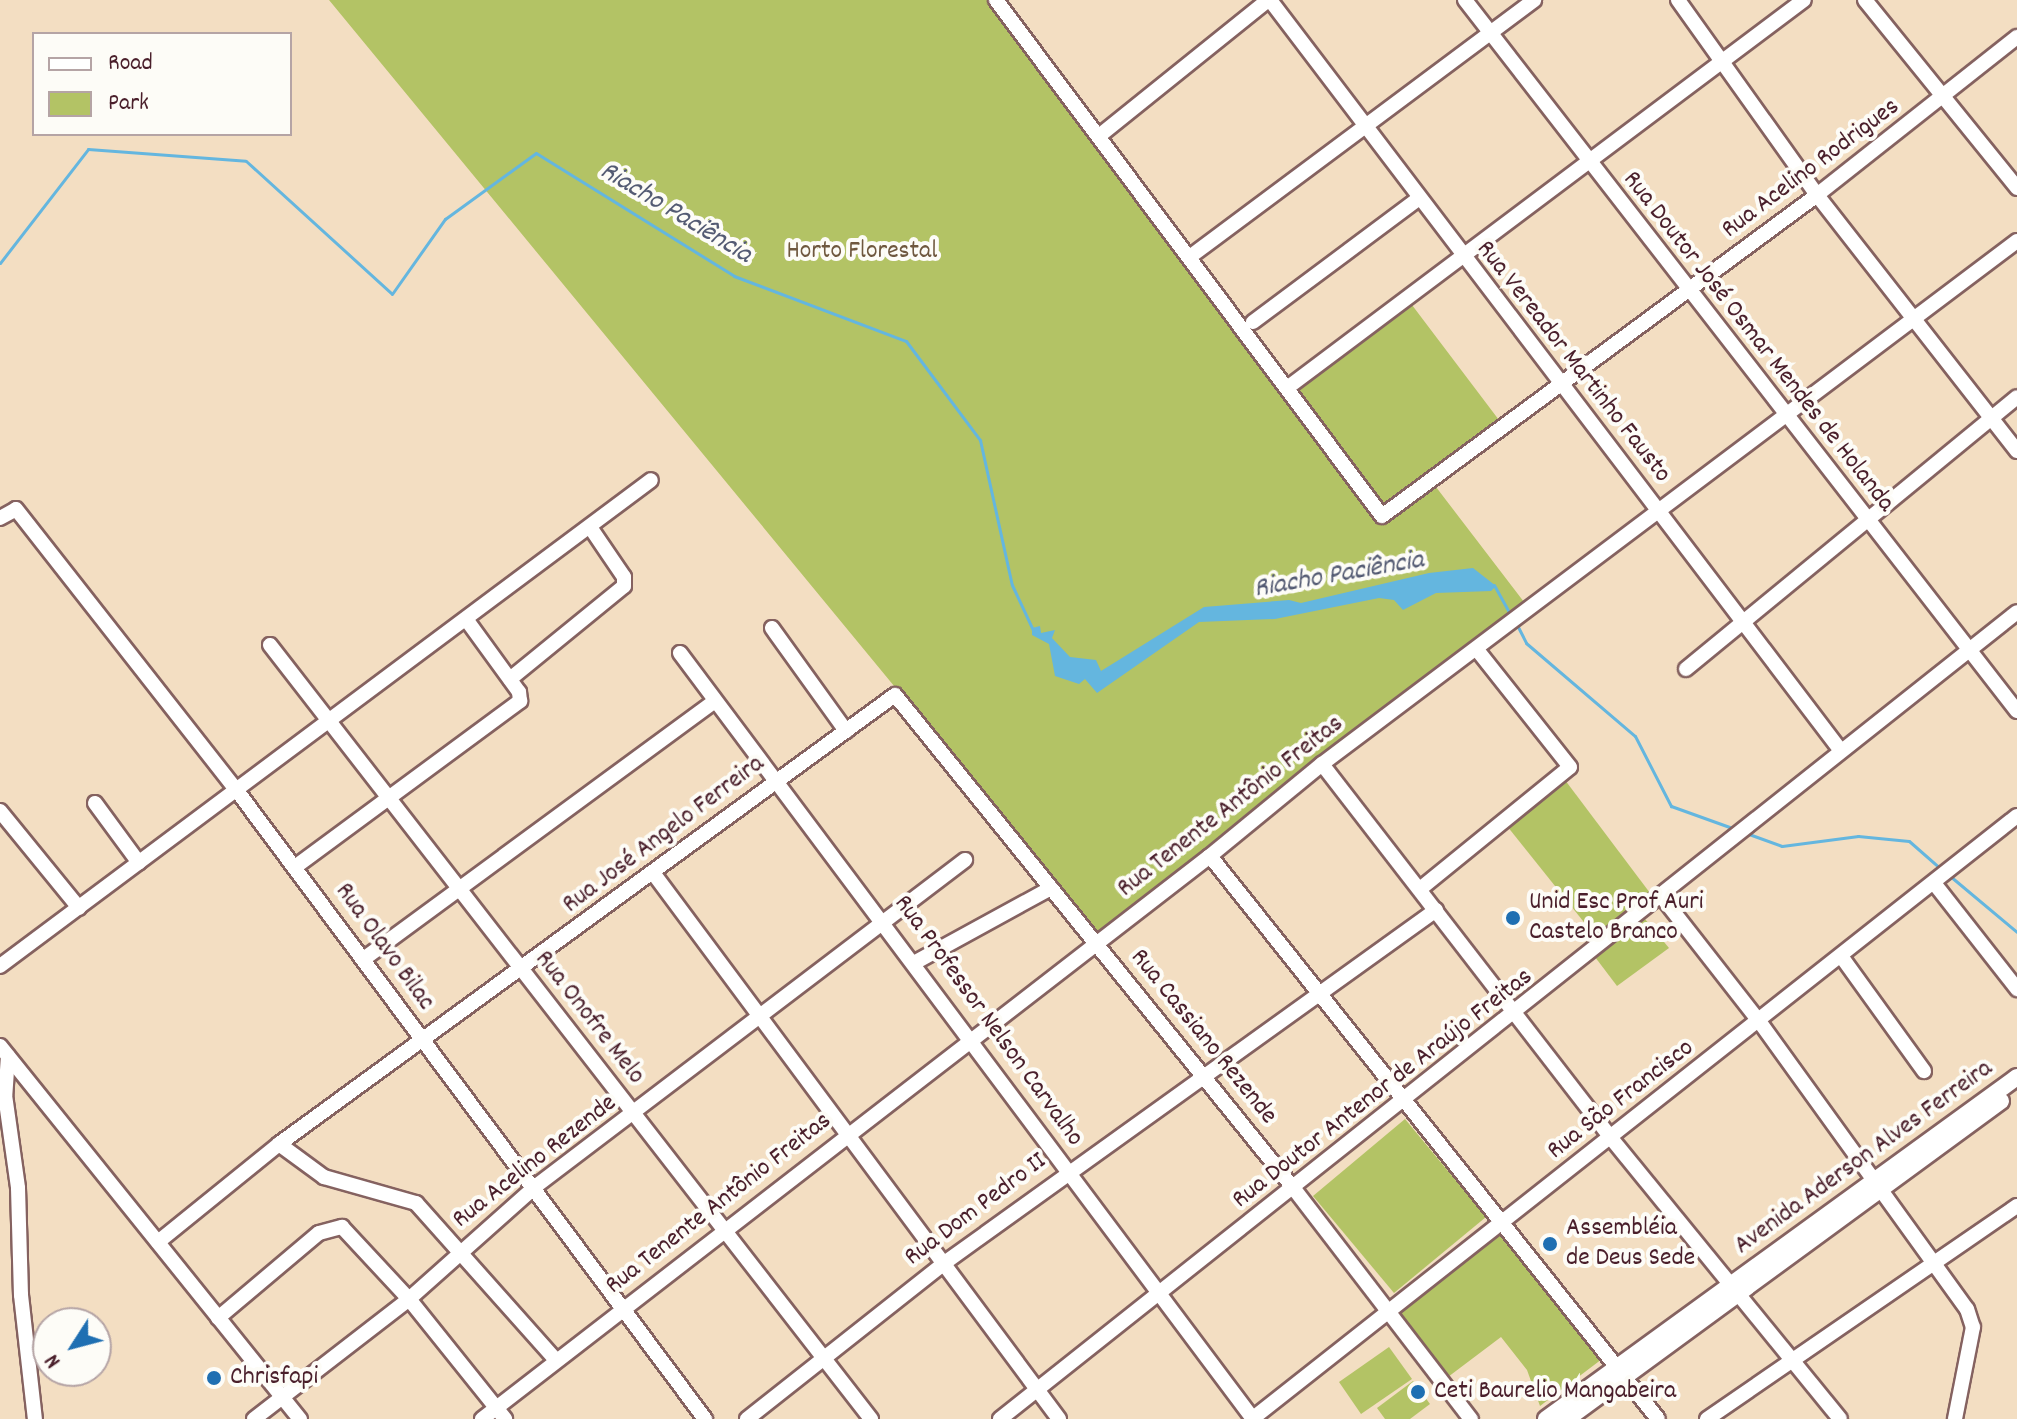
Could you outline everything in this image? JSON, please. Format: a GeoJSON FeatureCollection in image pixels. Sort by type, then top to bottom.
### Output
{"type":"FeatureCollection","features":[{"type":"Feature","properties":{"kind":"main road","name":"Avenida Aderson Alves Ferreira"},"geometry":{"type":"LineString","coordinates":[[1549,1418],[1622,1371],[1736,1288],[2017,1077]]}},
{"type":"Feature","properties":{"kind":"main road","name":"Avenida Aderson Alves Ferreira"},"geometry":{"type":"LineString","coordinates":[[1878,1184],[2017,1089]]}},
{"type":"Feature","properties":{"kind":"main road","name":"Avenida Aderson Alves Ferreira"},"geometry":{"type":"LineString","coordinates":[[1567,1419],[1622,1371]]}},
{"type":"Feature","properties":{"kind":"street","name":"Rua Vereador Martinho Fausto"},"geometry":{"type":"LineString","coordinates":[[1269,0],[1461,257],[1841,751]]}},
{"type":"Feature","properties":{"kind":"street"},"geometry":{"type":"LineString","coordinates":[[1099,136],[1269,0]]}},
{"type":"Feature","properties":{"kind":"street","name":"Rua Doutor José Osmar Mendes de Holanda"},"geometry":{"type":"LineString","coordinates":[[1465,0],[1966,651],[2017,711]]}},
{"type":"Feature","properties":{"kind":"street"},"geometry":{"type":"LineString","coordinates":[[1191,256],[1534,0]]}},
{"type":"Feature","properties":{"kind":"street"},"geometry":{"type":"LineString","coordinates":[[1678,0],[1817,195],[2017,451]]}},
{"type":"Feature","properties":{"kind":"street"},"geometry":{"type":"LineString","coordinates":[[1000,1],[1287,388],[1804,0]]}},
{"type":"Feature","properties":{"kind":"street"},"geometry":{"type":"LineString","coordinates":[[1865,0],[2017,188]]}},
{"type":"Feature","properties":{"kind":"street","name":"Rua Acelino Rodrigues"},"geometry":{"type":"LineString","coordinates":[[1287,388],[1382,516],[1561,388],[1687,290],[1817,195],[1944,99],[2017,37]]}},
{"type":"Feature","properties":{"kind":"street"},"geometry":{"type":"LineString","coordinates":[[1253,322],[1418,199]]}},
{"type":"Feature","properties":{"kind":"street","name":"Rua Tenente Antônio Freitas"},"geometry":{"type":"LineString","coordinates":[[482,1419],[500,1413],[556,1360],[725,1233],[970,1038],[1210,856],[1322,764],[1478,651],[1657,510],[2017,241]]}},
{"type":"Feature","properties":{"kind":"street"},"geometry":{"type":"LineString","coordinates":[[1686,669],[2017,397]]}},
{"type":"Feature","properties":{"kind":"street"},"geometry":{"type":"LineString","coordinates":[[0,966],[651,480]]}},
{"type":"Feature","properties":{"kind":"street","name":"Rua Olavo Bilac"},"geometry":{"type":"LineString","coordinates":[[0,518],[16,509],[235,788],[536,1186],[705,1419]]}},
{"type":"Feature","properties":{"kind":"street"},"geometry":{"type":"LineString","coordinates":[[510,679],[622,589],[624,577],[590,527]]}},
{"type":"Feature","properties":{"kind":"street","name":"Rua Doutor Antenor de Araújo Freitas"},"geometry":{"type":"LineString","coordinates":[[1000,1419],[1295,1190],[2017,612]]}},
{"type":"Feature","properties":{"kind":"street"},"geometry":{"type":"LineString","coordinates":[[295,867],[517,704],[521,695],[466,619]]}},
{"type":"Feature","properties":{"kind":"street"},"geometry":{"type":"LineString","coordinates":[[772,628],[846,731]]}},
{"type":"Feature","properties":{"kind":"street","name":"Rua Onofre Melo"},"geometry":{"type":"LineString","coordinates":[[270,645],[871,1419]]}},
{"type":"Feature","properties":{"kind":"street"},"geometry":{"type":"LineString","coordinates":[[1420,889],[1570,767],[1478,651]]}},
{"type":"Feature","properties":{"kind":"street","name":"Rua Professor Nelson Carvalho"},"geometry":{"type":"LineString","coordinates":[[680,653],[884,920],[1158,1295],[1253,1419]]}},
{"type":"Feature","properties":{"kind":"street","name":"Rua José Angelo Ferreira"},"geometry":{"type":"LineString","coordinates":[[158,1242],[279,1144],[654,874],[891,697]]}},
{"type":"Feature","properties":{"kind":"street","name":"Rua Cassiano Rezende"},"geometry":{"type":"LineString","coordinates":[[891,697],[899,698],[1097,943],[1295,1190],[1471,1419]]}},
{"type":"Feature","properties":{"kind":"street"},"geometry":{"type":"LineString","coordinates":[[365,958],[715,701]]}},
{"type":"Feature","properties":{"kind":"street"},"geometry":{"type":"LineString","coordinates":[[1322,764],[1611,1138],[1840,1419]]}},
{"type":"Feature","properties":{"kind":"street"},"geometry":{"type":"LineString","coordinates":[[95,803],[139,863]]}},
{"type":"Feature","properties":{"kind":"street"},"geometry":{"type":"LineString","coordinates":[[0,811],[79,908]]}},
{"type":"Feature","properties":{"kind":"street","name":"Rua São Francisco"},"geometry":{"type":"LineString","coordinates":[[1253,1419],[2017,816]]}},
{"type":"Feature","properties":{"kind":"street"},"geometry":{"type":"LineString","coordinates":[[1210,856],[1658,1419]]}},
{"type":"Feature","properties":{"kind":"street","name":"Rua Acelino Rezende"},"geometry":{"type":"LineString","coordinates":[[254,1419],[409,1299],[536,1186],[763,1017],[965,860]]}},
{"type":"Feature","properties":{"kind":"street"},"geometry":{"type":"LineString","coordinates":[[654,874],[1059,1419]]}},
{"type":"Feature","properties":{"kind":"street"},"geometry":{"type":"LineString","coordinates":[[1934,883],[2017,989]]}},
{"type":"Feature","properties":{"kind":"street"},"geometry":{"type":"LineString","coordinates":[[914,963],[1051,888]]}},
{"type":"Feature","properties":{"kind":"street"},"geometry":{"type":"LineString","coordinates":[[1662,897],[1759,1021],[1973,1320],[1955,1419]]}},
{"type":"Feature","properties":{"kind":"street","name":"Rua Dom Pedro II"},"geometry":{"type":"LineString","coordinates":[[747,1419],[943,1264],[1436,910]]}},
{"type":"Feature","properties":{"kind":"street"},"geometry":{"type":"LineString","coordinates":[[1841,956],[1924,1071]]}},
{"type":"Feature","properties":{"kind":"street"},"geometry":{"type":"LineString","coordinates":[[4,1051],[7,1171],[35,1419]]}},
{"type":"Feature","properties":{"kind":"street"},"geometry":{"type":"LineString","coordinates":[[4,1051],[300,1419]]}},
{"type":"Feature","properties":{"kind":"street"},"geometry":{"type":"LineString","coordinates":[[279,1144],[324,1177],[416,1203],[556,1360]]}},
{"type":"Feature","properties":{"kind":"street"},"geometry":{"type":"LineString","coordinates":[[1707,1419],[2017,1206]]}},
{"type":"Feature","properties":{"kind":"street"},"geometry":{"type":"LineString","coordinates":[[218,1318],[326,1229],[342,1227],[409,1299],[500,1413]]}},
{"type":"Feature","properties":{"kind":"green space","name":"Horto Florestal"},"geometry":{"type":"Polygon","coordinates":[[[329,0],[987,0],[1288,398],[1412,305],[1505,428],[1376,517],[1381,523],[1436,487],[1524,602],[1100,936],[329,0]]]}},
{"type":"Feature","properties":{"kind":"green space"},"geometry":{"type":"Polygon","coordinates":[[[1565,780],[1650,893],[1595,936],[1507,826],[1565,780]]]}},
{"type":"Feature","properties":{"kind":"green space"},"geometry":{"type":"Polygon","coordinates":[[[1645,919],[1669,948],[1617,986],[1595,957],[1645,919]]]}},
{"type":"Feature","properties":{"kind":"green space"},"geometry":{"type":"Polygon","coordinates":[[[1405,1119],[1486,1217],[1394,1293],[1313,1196],[1405,1119]]]}},
{"type":"Feature","properties":{"kind":"green space"},"geometry":{"type":"Polygon","coordinates":[[[1500,1225],[1602,1359],[1540,1406],[1527,1370],[1501,1337],[1444,1380],[1390,1309],[1500,1225]]]}},
{"type":"Feature","properties":{"kind":"green space"},"geometry":{"type":"Polygon","coordinates":[[[1389,1347],[1412,1379],[1361,1414],[1339,1382],[1389,1347]]]}},
{"type":"Feature","properties":{"kind":"green space"},"geometry":{"type":"Polygon","coordinates":[[[1413,1381],[1430,1404],[1410,1419],[1385,1419],[1377,1408],[1413,1381]]]}},
{"type":"Feature","properties":{"kind":"water"},"geometry":{"type":"Polygon","coordinates":[[[1473,568],[1496,586],[1491,591],[1436,593],[1403,610],[1394,600],[1379,598],[1275,619],[1199,622],[1097,693],[1085,679],[1079,684],[1055,676],[1049,644],[1032,635],[1032,628],[1040,626],[1041,633],[1055,630],[1052,638],[1070,657],[1096,660],[1101,671],[1204,607],[1289,600],[1301,603],[1429,573],[1473,568]]]}},
{"type":"Feature","properties":{"kind":"waterway","name":"Riacho Paciência"},"geometry":{"type":"LineString","coordinates":[[0,263],[88,149],[246,161],[392,294],[445,219],[536,153],[734,276],[906,341],[980,440],[1012,585],[1033,630]]}},
{"type":"Feature","properties":{"kind":"waterway","name":"Riacho Paciência"},"geometry":{"type":"LineString","coordinates":[[1494,585],[1512,617]]}},
{"type":"Feature","properties":{"kind":"waterway","name":"Riacho Paciência"},"geometry":{"type":"LineString","coordinates":[[1516,623],[1526,643],[1635,736],[1671,806],[1735,829]]}},
{"type":"Feature","properties":{"kind":"waterway","name":"Riacho Paciência"},"geometry":{"type":"LineString","coordinates":[[1746,833],[1782,846],[1858,836],[1909,841],[1941,869]]}},
{"type":"Feature","properties":{"kind":"waterway","name":"Riacho Paciência"},"geometry":{"type":"LineString","coordinates":[[1950,876],[2017,932]]}},
{"type":"Feature","properties":{"kind":"place","name":"Unid Esc Prof Auri Castelo Branco"},"geometry":{"type":"Point","coordinates":[1513,918]}},
{"type":"Feature","properties":{"kind":"place","name":"Assembléia de Deus Sede"},"geometry":{"type":"Point","coordinates":[1550,1244]}},
{"type":"Feature","properties":{"kind":"place","name":"Chrisfapi"},"geometry":{"type":"Point","coordinates":[214,1378]}},
{"type":"Feature","properties":{"kind":"place","name":"Ceti Baurelio Mangabeira"},"geometry":{"type":"Point","coordinates":[1418,1392]}}]}
